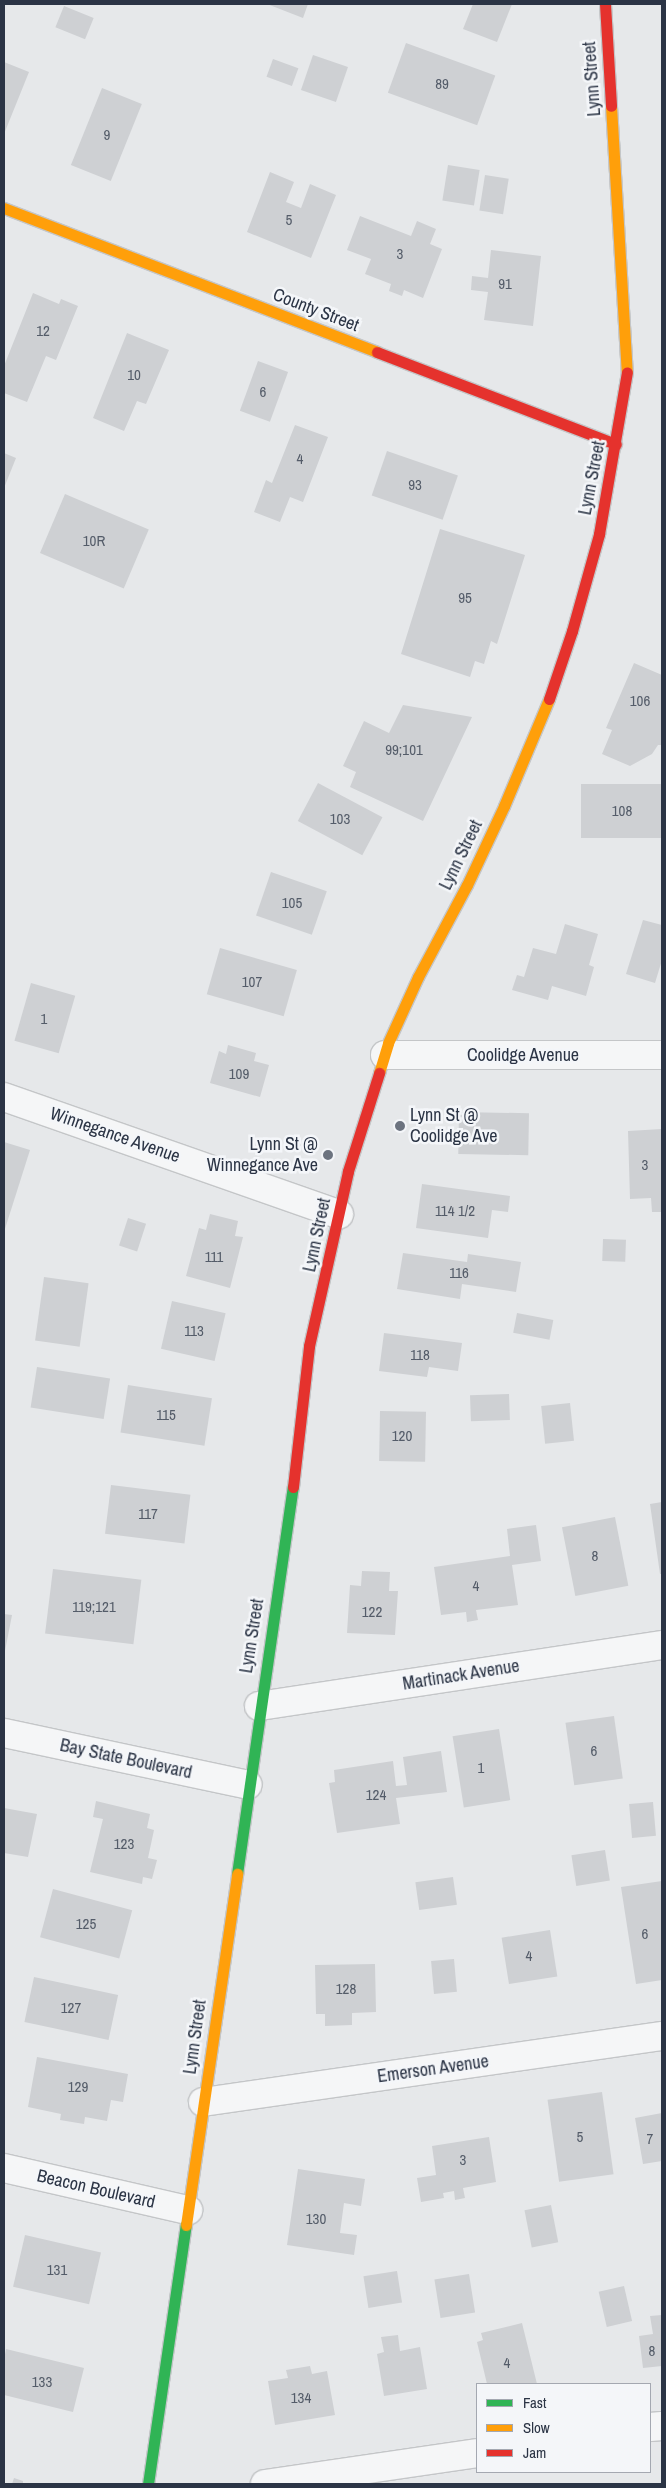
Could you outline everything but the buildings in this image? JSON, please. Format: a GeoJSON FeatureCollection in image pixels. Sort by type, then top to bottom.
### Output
{"type":"FeatureCollection","features":[{"type":"Feature","properties":{"kind":"main road","name":"Lynn Street"},"geometry":{"type":"LineString","coordinates":[[148,2484],[259,1706],[293,1486],[309,1346],[348,1171],[385,1055],[418,977],[467,886],[540,724],[572,631],[596,543],[616,444],[627,375],[605,4]]}},
{"type":"Feature","properties":{"kind":"main road","name":"County Street"},"geometry":{"type":"LineString","coordinates":[[4,208],[616,444]]}},
{"type":"Feature","properties":{"kind":"street","name":"Coolidge Avenue"},"geometry":{"type":"LineString","coordinates":[[385,1055],[662,1055]]}},
{"type":"Feature","properties":{"kind":"street","name":"Winnegance Avenue"},"geometry":{"type":"LineString","coordinates":[[4,1097],[339,1214]]}},
{"type":"Feature","properties":{"kind":"street","name":"Martinack Avenue"},"geometry":{"type":"LineString","coordinates":[[259,1706],[662,1645]]}},
{"type":"Feature","properties":{"kind":"street","name":"Bay State Boulevard"},"geometry":{"type":"LineString","coordinates":[[4,1733],[248,1785]]}},
{"type":"Feature","properties":{"kind":"street","name":"Emerson Avenue"},"geometry":{"type":"LineString","coordinates":[[204,2102],[662,2036]]}},
{"type":"Feature","properties":{"kind":"street","name":"Beacon Boulevard"},"geometry":{"type":"LineString","coordinates":[[4,2168],[188,2210]]}},
{"type":"Feature","properties":{"kind":"street"},"geometry":{"type":"LineString","coordinates":[[265,2484],[476,2453]]}},
{"type":"Feature","properties":{"kind":"traffic: fast"},"geometry":{"type":"LineString","coordinates":[[237,1874],[293,1487]]}},
{"type":"Feature","properties":{"kind":"traffic: fast"},"geometry":{"type":"LineString","coordinates":[[148,2484],[186,2225]]}},
{"type":"Feature","properties":{"kind":"traffic: slow"},"geometry":{"type":"LineString","coordinates":[[611,106],[627,372]]}},
{"type":"Feature","properties":{"kind":"traffic: slow"},"geometry":{"type":"LineString","coordinates":[[4,208],[377,352]]}},
{"type":"Feature","properties":{"kind":"traffic: slow"},"geometry":{"type":"LineString","coordinates":[[379,1073],[388,1043],[418,977],[467,885],[504,806],[549,699]]}},
{"type":"Feature","properties":{"kind":"traffic: slow"},"geometry":{"type":"LineString","coordinates":[[186,2225],[237,1874]]}},
{"type":"Feature","properties":{"kind":"traffic: jam"},"geometry":{"type":"LineString","coordinates":[[605,4],[611,106]]}},
{"type":"Feature","properties":{"kind":"traffic: jam"},"geometry":{"type":"LineString","coordinates":[[377,352],[616,444]]}},
{"type":"Feature","properties":{"kind":"traffic: jam"},"geometry":{"type":"LineString","coordinates":[[549,699],[572,631],[599,534],[627,372]]}},
{"type":"Feature","properties":{"kind":"traffic: jam"},"geometry":{"type":"LineString","coordinates":[[293,1487],[309,1346],[348,1171],[379,1073]]}},
{"type":"Feature","properties":{"kind":"place","name":"Lynn St @ Coolidge Ave"},"geometry":{"type":"Point","coordinates":[400,1126]}},
{"type":"Feature","properties":{"kind":"place","name":"Lynn St @ Winnegance Ave"},"geometry":{"type":"Point","coordinates":[328,1155]}}]}
